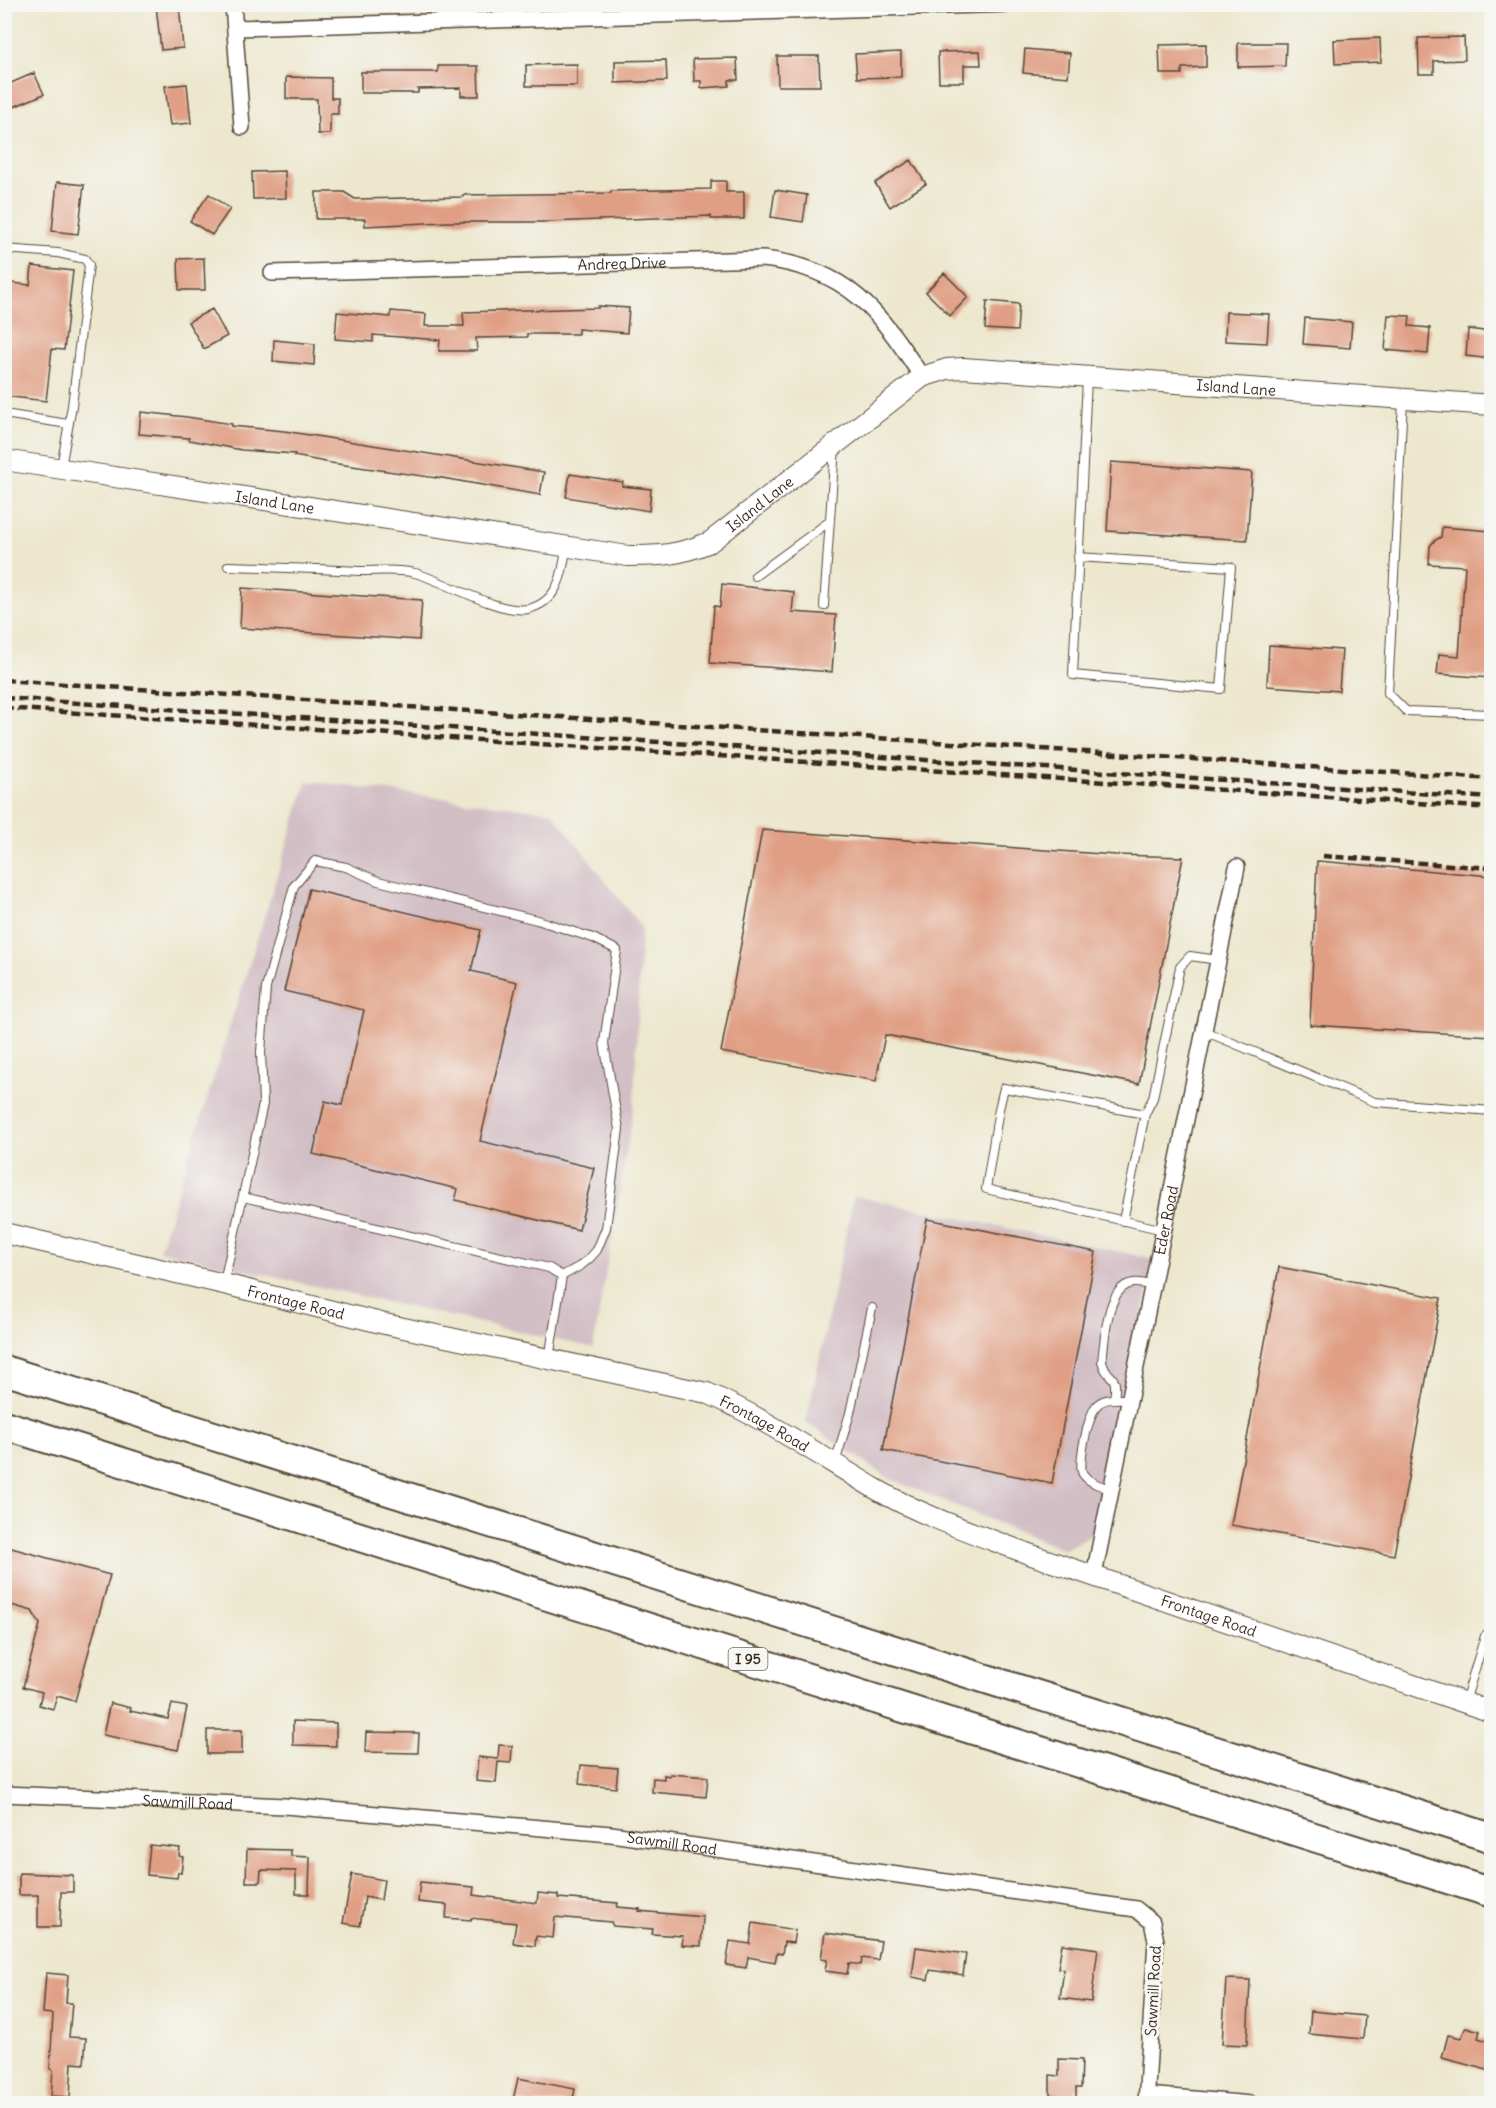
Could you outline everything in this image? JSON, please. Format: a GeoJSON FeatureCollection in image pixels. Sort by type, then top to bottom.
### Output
{"type":"FeatureCollection","features":[{"type":"Feature","properties":{"kind":"highway"},"geometry":{"type":"LineString","coordinates":[[4,1371],[1491,1838]]}},
{"type":"Feature","properties":{"kind":"highway","name":"I 95"},"geometry":{"type":"LineString","coordinates":[[4,1425],[1491,1893]]}},
{"type":"Feature","properties":{"kind":"street"},"geometry":{"type":"LineString","coordinates":[[233,4],[242,128]]}},
{"type":"Feature","properties":{"kind":"street"},"geometry":{"type":"LineString","coordinates":[[235,28],[610,11],[1011,4]]}},
{"type":"Feature","properties":{"kind":"street","name":"Andrea Drive"},"geometry":{"type":"LineString","coordinates":[[272,273],[763,259],[788,261],[830,276],[851,289],[897,339],[922,377]]}},
{"type":"Feature","properties":{"kind":"street","name":"Island Lane"},"geometry":{"type":"LineString","coordinates":[[4,460],[566,547],[628,556],[664,556],[696,548],[722,533],[922,377],[947,369],[963,368],[1491,405]]}},
{"type":"Feature","properties":{"kind":"street","name":"Eder Road"},"geometry":{"type":"LineString","coordinates":[[1094,1575],[1237,867]]}},
{"type":"Feature","properties":{"kind":"street","name":"Frontage Road"},"geometry":{"type":"LineString","coordinates":[[4,1233],[385,1324],[707,1393],[743,1410],[912,1508],[1026,1552],[1491,1712]]}},
{"type":"Feature","properties":{"kind":"street","name":"Sawmill Road"},"geometry":{"type":"LineString","coordinates":[[4,1794],[285,1806],[611,1834],[1136,1909],[1152,1922],[1156,1941],[1147,2099]]}},
{"type":"Feature","properties":{"kind":"street"},"geometry":{"type":"LineString","coordinates":[[1147,2099],[1251,2103]]}},
{"type":"Feature","properties":{"kind":"lane"},"geometry":{"type":"LineString","coordinates":[[4,249],[58,253],[85,259],[88,265],[68,424],[60,468]]}},
{"type":"Feature","properties":{"kind":"lane"},"geometry":{"type":"LineString","coordinates":[[1078,557],[1231,567],[1221,689],[1072,675],[1087,377]]}},
{"type":"Feature","properties":{"kind":"lane"},"geometry":{"type":"LineString","coordinates":[[1403,399],[1388,693],[1406,711],[1491,714]]}},
{"type":"Feature","properties":{"kind":"lane"},"geometry":{"type":"LineString","coordinates":[[4,414],[68,424]]}},
{"type":"Feature","properties":{"kind":"lane"},"geometry":{"type":"LineString","coordinates":[[825,606],[835,446]]}},
{"type":"Feature","properties":{"kind":"lane"},"geometry":{"type":"LineString","coordinates":[[755,576],[830,521]]}},
{"type":"Feature","properties":{"kind":"lane"},"geometry":{"type":"LineString","coordinates":[[228,566],[414,573],[517,610],[530,608],[552,594],[563,572],[566,547]]}},
{"type":"Feature","properties":{"kind":"lane"},"geometry":{"type":"LineString","coordinates":[[224,1284],[263,1104],[261,1052],[266,988],[294,886],[315,861],[346,867],[378,881],[537,920],[593,938],[617,950],[604,1043],[619,1129],[606,1228],[597,1250],[589,1259],[561,1276]]}},
{"type":"Feature","properties":{"kind":"lane"},"geometry":{"type":"LineString","coordinates":[[1123,1221],[1145,1114],[1153,1098],[1180,967],[1190,956],[1218,960]]}},
{"type":"Feature","properties":{"kind":"lane"},"geometry":{"type":"LineString","coordinates":[[1204,1031],[1375,1101],[1491,1111]]}},
{"type":"Feature","properties":{"kind":"lane"},"geometry":{"type":"LineString","coordinates":[[1145,1114],[1004,1088],[986,1189],[1164,1230]]}},
{"type":"Feature","properties":{"kind":"lane"},"geometry":{"type":"LineString","coordinates":[[243,1197],[549,1268],[561,1276]]}},
{"type":"Feature","properties":{"kind":"lane"},"geometry":{"type":"LineString","coordinates":[[548,1360],[561,1276]]}},
{"type":"Feature","properties":{"kind":"lane"},"geometry":{"type":"LineString","coordinates":[[1114,1399],[1116,1384],[1104,1370],[1102,1361],[1113,1299],[1119,1289],[1130,1283],[1152,1286]]}},
{"type":"Feature","properties":{"kind":"lane"},"geometry":{"type":"LineString","coordinates":[[835,1463],[850,1413],[872,1308]]}},
{"type":"Feature","properties":{"kind":"lane"},"geometry":{"type":"LineString","coordinates":[[1112,1490],[1090,1481],[1080,1469],[1087,1429],[1094,1408],[1100,1401],[1130,1400]]}},
{"type":"Feature","properties":{"kind":"lane"},"geometry":{"type":"LineString","coordinates":[[1465,1703],[1485,1636],[1491,1628]]}},
{"type":"Feature","properties":{"kind":"shaded area"},"geometry":{"type":"Polygon","coordinates":[[[307,781],[552,812],[641,927],[634,1106],[593,1348],[159,1251],[307,781]]]}},
{"type":"Feature","properties":{"kind":"shaded area"},"geometry":{"type":"Polygon","coordinates":[[[854,1196],[1154,1259],[1095,1532],[1064,1550],[888,1478],[806,1422],[854,1196]]]}},
{"type":"Feature","properties":{"kind":"building"},"geometry":{"type":"Polygon","coordinates":[[[179,4],[183,48],[161,50],[156,6],[179,4]]]}},
{"type":"Feature","properties":{"kind":"building"},"geometry":{"type":"Polygon","coordinates":[[[1464,37],[1465,60],[1434,61],[1434,74],[1419,74],[1418,38],[1464,37]]]}},
{"type":"Feature","properties":{"kind":"building"},"geometry":{"type":"Polygon","coordinates":[[[1380,38],[1381,62],[1335,64],[1334,40],[1380,38]]]}},
{"type":"Feature","properties":{"kind":"building"},"geometry":{"type":"Polygon","coordinates":[[[1238,43],[1286,43],[1285,66],[1238,67],[1238,43]]]}},
{"type":"Feature","properties":{"kind":"building"},"geometry":{"type":"Polygon","coordinates":[[[1206,44],[1206,67],[1182,68],[1182,74],[1160,74],[1159,45],[1206,44]]]}},
{"type":"Feature","properties":{"kind":"building"},"geometry":{"type":"Polygon","coordinates":[[[1025,49],[1070,53],[1068,77],[1023,73],[1025,49]]]}},
{"type":"Feature","properties":{"kind":"building"},"geometry":{"type":"Polygon","coordinates":[[[980,51],[981,65],[964,65],[964,82],[939,82],[938,52],[980,51]]]}},
{"type":"Feature","properties":{"kind":"building"},"geometry":{"type":"Polygon","coordinates":[[[901,52],[901,77],[857,78],[855,54],[901,52]]]}},
{"type":"Feature","properties":{"kind":"building"},"geometry":{"type":"Polygon","coordinates":[[[777,56],[819,56],[820,86],[778,86],[777,56]]]}},
{"type":"Feature","properties":{"kind":"building"},"geometry":{"type":"Polygon","coordinates":[[[737,58],[738,80],[729,80],[729,86],[701,88],[701,81],[694,81],[693,59],[737,58]]]}},
{"type":"Feature","properties":{"kind":"building"},"geometry":{"type":"Polygon","coordinates":[[[666,60],[667,81],[615,83],[615,61],[666,60]]]}},
{"type":"Feature","properties":{"kind":"building"},"geometry":{"type":"Polygon","coordinates":[[[577,64],[577,86],[526,86],[526,65],[577,64]]]}},
{"type":"Feature","properties":{"kind":"building"},"geometry":{"type":"Polygon","coordinates":[[[438,66],[478,66],[479,96],[461,96],[461,88],[418,89],[418,93],[361,93],[361,72],[438,72],[438,66]]]}},
{"type":"Feature","properties":{"kind":"building"},"geometry":{"type":"Polygon","coordinates":[[[34,73],[44,94],[4,111],[4,86],[34,73]]]}},
{"type":"Feature","properties":{"kind":"building"},"geometry":{"type":"Polygon","coordinates":[[[286,77],[331,78],[331,98],[338,98],[338,114],[330,114],[330,134],[318,134],[317,99],[286,99],[286,77]]]}},
{"type":"Feature","properties":{"kind":"building"},"geometry":{"type":"Polygon","coordinates":[[[187,84],[191,123],[170,125],[165,86],[187,84]]]}},
{"type":"Feature","properties":{"kind":"building"},"geometry":{"type":"Polygon","coordinates":[[[911,160],[926,184],[890,207],[875,183],[911,160]]]}},
{"type":"Feature","properties":{"kind":"building"},"geometry":{"type":"Polygon","coordinates":[[[285,171],[286,198],[253,199],[252,172],[285,171]]]}},
{"type":"Feature","properties":{"kind":"building"},"geometry":{"type":"Polygon","coordinates":[[[711,181],[726,181],[726,192],[744,192],[744,219],[711,219],[711,216],[365,226],[365,219],[316,219],[316,192],[344,192],[355,199],[611,193],[611,191],[711,189],[711,181]]]}},
{"type":"Feature","properties":{"kind":"building"},"geometry":{"type":"Polygon","coordinates":[[[57,182],[84,185],[78,234],[52,231],[57,182]]]}},
{"type":"Feature","properties":{"kind":"building"},"geometry":{"type":"Polygon","coordinates":[[[775,190],[807,195],[803,222],[771,217],[775,190]]]}},
{"type":"Feature","properties":{"kind":"building"},"geometry":{"type":"Polygon","coordinates":[[[209,194],[230,209],[212,235],[190,221],[209,194]]]}},
{"type":"Feature","properties":{"kind":"building"},"geometry":{"type":"Polygon","coordinates":[[[204,258],[205,290],[179,290],[178,259],[204,258]]]}},
{"type":"Feature","properties":{"kind":"building"},"geometry":{"type":"Polygon","coordinates":[[[32,266],[73,271],[64,350],[52,349],[46,401],[4,396],[4,282],[30,285],[32,266]]]}},
{"type":"Feature","properties":{"kind":"building"},"geometry":{"type":"Polygon","coordinates":[[[944,273],[968,297],[950,316],[926,292],[944,273]]]}},
{"type":"Feature","properties":{"kind":"building"},"geometry":{"type":"Polygon","coordinates":[[[987,301],[1019,304],[1017,331],[985,329],[987,301]]]}},
{"type":"Feature","properties":{"kind":"building"},"geometry":{"type":"Polygon","coordinates":[[[598,306],[629,308],[627,333],[578,329],[578,334],[527,334],[527,337],[476,338],[477,351],[439,351],[440,340],[373,335],[373,342],[335,339],[337,312],[390,317],[391,311],[426,314],[425,326],[464,326],[463,312],[598,308],[598,306]]]}},
{"type":"Feature","properties":{"kind":"building"},"geometry":{"type":"Polygon","coordinates":[[[212,309],[227,336],[204,349],[188,322],[212,309]]]}},
{"type":"Feature","properties":{"kind":"building"},"geometry":{"type":"Polygon","coordinates":[[[1226,312],[1269,314],[1267,343],[1225,341],[1226,312]]]}},
{"type":"Feature","properties":{"kind":"building"},"geometry":{"type":"Polygon","coordinates":[[[1388,315],[1410,316],[1409,326],[1430,328],[1428,354],[1385,350],[1388,315]]]}},
{"type":"Feature","properties":{"kind":"building"},"geometry":{"type":"Polygon","coordinates":[[[1305,318],[1352,322],[1350,348],[1303,344],[1305,318]]]}},
{"type":"Feature","properties":{"kind":"building"},"geometry":{"type":"Polygon","coordinates":[[[1468,329],[1491,332],[1491,359],[1466,356],[1468,329]]]}},
{"type":"Feature","properties":{"kind":"building"},"geometry":{"type":"Polygon","coordinates":[[[274,340],[315,344],[314,365],[273,361],[274,340]]]}},
{"type":"Feature","properties":{"kind":"building"},"geometry":{"type":"Polygon","coordinates":[[[141,412],[232,424],[231,426],[284,431],[544,472],[540,495],[436,477],[331,463],[294,456],[295,454],[242,450],[189,440],[189,438],[139,434],[141,412]]]}},
{"type":"Feature","properties":{"kind":"building"},"geometry":{"type":"Polygon","coordinates":[[[1111,462],[1252,472],[1247,540],[1107,531],[1111,462]]]}},
{"type":"Feature","properties":{"kind":"building"},"geometry":{"type":"Polygon","coordinates":[[[570,474],[623,482],[622,486],[651,489],[649,511],[566,497],[570,474]]]}},
{"type":"Feature","properties":{"kind":"building"},"geometry":{"type":"Polygon","coordinates":[[[1442,527],[1491,531],[1491,678],[1437,674],[1439,654],[1459,656],[1465,566],[1429,564],[1430,546],[1441,537],[1442,527]]]}},
{"type":"Feature","properties":{"kind":"building"},"geometry":{"type":"Polygon","coordinates":[[[722,584],[794,592],[792,612],[836,615],[832,672],[710,663],[714,606],[720,607],[722,584]]]}},
{"type":"Feature","properties":{"kind":"building"},"geometry":{"type":"Polygon","coordinates":[[[242,588],[422,600],[419,640],[240,628],[242,588]]]}},
{"type":"Feature","properties":{"kind":"building"},"geometry":{"type":"Polygon","coordinates":[[[1269,645],[1342,650],[1339,691],[1267,686],[1269,645]]]}},
{"type":"Feature","properties":{"kind":"building"},"geometry":{"type":"Polygon","coordinates":[[[762,830],[1116,855],[1183,857],[1139,1084],[885,1035],[876,1081],[721,1052],[762,830]]]}},
{"type":"Feature","properties":{"kind":"building"},"geometry":{"type":"Polygon","coordinates":[[[1317,861],[1491,876],[1491,1036],[1310,1025],[1317,861]]]}},
{"type":"Feature","properties":{"kind":"building"},"geometry":{"type":"Polygon","coordinates":[[[309,889],[481,930],[471,971],[517,982],[480,1141],[594,1168],[579,1230],[455,1200],[458,1189],[313,1154],[325,1101],[342,1105],[364,1010],[284,991],[309,889]]]}},
{"type":"Feature","properties":{"kind":"building"},"geometry":{"type":"Polygon","coordinates":[[[927,1219],[1096,1252],[1052,1483],[883,1450],[927,1219]]]}},
{"type":"Feature","properties":{"kind":"building"},"geometry":{"type":"Polygon","coordinates":[[[1279,1267],[1441,1298],[1394,1555],[1231,1525],[1279,1267]]]}},
{"type":"Feature","properties":{"kind":"building"},"geometry":{"type":"Polygon","coordinates":[[[4,1546],[110,1575],[75,1701],[57,1696],[53,1709],[39,1705],[42,1692],[23,1687],[40,1624],[32,1611],[4,1603],[4,1546]]]}},
{"type":"Feature","properties":{"kind":"building"},"geometry":{"type":"Polygon","coordinates":[[[110,1703],[131,1708],[130,1711],[168,1719],[172,1704],[187,1707],[178,1750],[103,1735],[110,1703]]]}},
{"type":"Feature","properties":{"kind":"building"},"geometry":{"type":"Polygon","coordinates":[[[293,1721],[336,1723],[336,1746],[293,1745],[293,1721]]]}},
{"type":"Feature","properties":{"kind":"building"},"geometry":{"type":"Polygon","coordinates":[[[207,1730],[242,1730],[242,1754],[207,1754],[207,1730]]]}},
{"type":"Feature","properties":{"kind":"building"},"geometry":{"type":"Polygon","coordinates":[[[366,1732],[419,1733],[418,1753],[365,1752],[366,1732]]]}},
{"type":"Feature","properties":{"kind":"building"},"geometry":{"type":"Polygon","coordinates":[[[499,1745],[512,1746],[511,1763],[498,1762],[496,1783],[476,1781],[478,1757],[498,1759],[499,1745]]]}},
{"type":"Feature","properties":{"kind":"building"},"geometry":{"type":"Polygon","coordinates":[[[581,1765],[618,1768],[616,1788],[579,1784],[581,1765]]]}},
{"type":"Feature","properties":{"kind":"building"},"geometry":{"type":"Polygon","coordinates":[[[670,1774],[708,1777],[706,1797],[652,1792],[653,1778],[664,1779],[664,1775],[670,1776],[670,1774]]]}},
{"type":"Feature","properties":{"kind":"building"},"geometry":{"type":"Polygon","coordinates":[[[150,1845],[180,1848],[179,1856],[183,1857],[181,1873],[178,1872],[177,1878],[147,1875],[150,1845]]]}},
{"type":"Feature","properties":{"kind":"building"},"geometry":{"type":"Polygon","coordinates":[[[247,1849],[291,1850],[291,1856],[310,1857],[309,1894],[296,1894],[296,1871],[261,1870],[260,1882],[246,1882],[247,1849]]]}},
{"type":"Feature","properties":{"kind":"building"},"geometry":{"type":"Polygon","coordinates":[[[19,1873],[73,1875],[73,1892],[61,1892],[60,1927],[38,1927],[38,1895],[19,1895],[19,1873]]]}},
{"type":"Feature","properties":{"kind":"building"},"geometry":{"type":"Polygon","coordinates":[[[352,1874],[384,1880],[381,1900],[365,1897],[360,1926],[343,1923],[352,1874]]]}},
{"type":"Feature","properties":{"kind":"building"},"geometry":{"type":"Polygon","coordinates":[[[420,1882],[474,1887],[473,1895],[537,1903],[538,1893],[558,1895],[558,1898],[618,1903],[617,1907],[640,1909],[639,1911],[703,1917],[701,1946],[682,1945],[683,1936],[652,1934],[653,1929],[613,1926],[611,1922],[555,1917],[553,1938],[536,1936],[535,1946],[513,1943],[516,1923],[446,1918],[447,1905],[418,1902],[420,1882]]]}},
{"type":"Feature","properties":{"kind":"building"},"geometry":{"type":"Polygon","coordinates":[[[753,1923],[795,1930],[793,1943],[784,1942],[782,1954],[777,1953],[775,1962],[748,1957],[746,1968],[726,1965],[730,1941],[750,1944],[753,1923]]]}},
{"type":"Feature","properties":{"kind":"building"},"geometry":{"type":"Polygon","coordinates":[[[825,1933],[881,1941],[878,1960],[862,1958],[861,1965],[849,1963],[847,1974],[825,1971],[827,1960],[821,1959],[825,1933]]]}},
{"type":"Feature","properties":{"kind":"building"},"geometry":{"type":"Polygon","coordinates":[[[1062,1944],[1098,1949],[1091,2002],[1060,1998],[1064,1969],[1058,1968],[1062,1944]]]}},
{"type":"Feature","properties":{"kind":"building"},"geometry":{"type":"Polygon","coordinates":[[[916,1947],[966,1954],[963,1975],[930,1970],[928,1980],[912,1977],[916,1947]]]}},
{"type":"Feature","properties":{"kind":"building"},"geometry":{"type":"Polygon","coordinates":[[[46,1973],[68,1975],[66,2003],[72,2003],[69,2037],[86,2038],[84,2064],[72,2063],[70,2097],[51,2096],[53,2014],[43,2013],[46,1973]]]}},
{"type":"Feature","properties":{"kind":"building"},"geometry":{"type":"Polygon","coordinates":[[[1226,1979],[1250,1980],[1247,2045],[1222,2044],[1226,1979]]]}},
{"type":"Feature","properties":{"kind":"building"},"geometry":{"type":"Polygon","coordinates":[[[1311,2011],[1365,2016],[1363,2039],[1309,2034],[1311,2011]]]}},
{"type":"Feature","properties":{"kind":"building"},"geometry":{"type":"Polygon","coordinates":[[[1466,2027],[1480,2031],[1478,2038],[1491,2042],[1491,2071],[1442,2058],[1448,2035],[1461,2038],[1466,2027]]]}},
{"type":"Feature","properties":{"kind":"building"},"geometry":{"type":"Polygon","coordinates":[[[1059,2059],[1082,2060],[1081,2088],[1076,2088],[1076,2103],[1054,2103],[1054,2095],[1050,2095],[1050,2075],[1059,2076],[1059,2059]]]}},
{"type":"Feature","properties":{"kind":"building"},"geometry":{"type":"Polygon","coordinates":[[[518,2078],[575,2089],[572,2103],[531,2103],[513,2100],[518,2078]]]}},
{"type":"Feature","properties":{"kind":"railway"},"geometry":{"type":"LineString","coordinates":[[4,680],[1492,779]]}},
{"type":"Feature","properties":{"kind":"railway"},"geometry":{"type":"LineString","coordinates":[[4,698],[1492,798]]}},
{"type":"Feature","properties":{"kind":"railway"},"geometry":{"type":"LineString","coordinates":[[4,708],[1492,808]]}},
{"type":"Feature","properties":{"kind":"railway"},"geometry":{"type":"LineString","coordinates":[[1323,856],[1492,868]]}}]}
